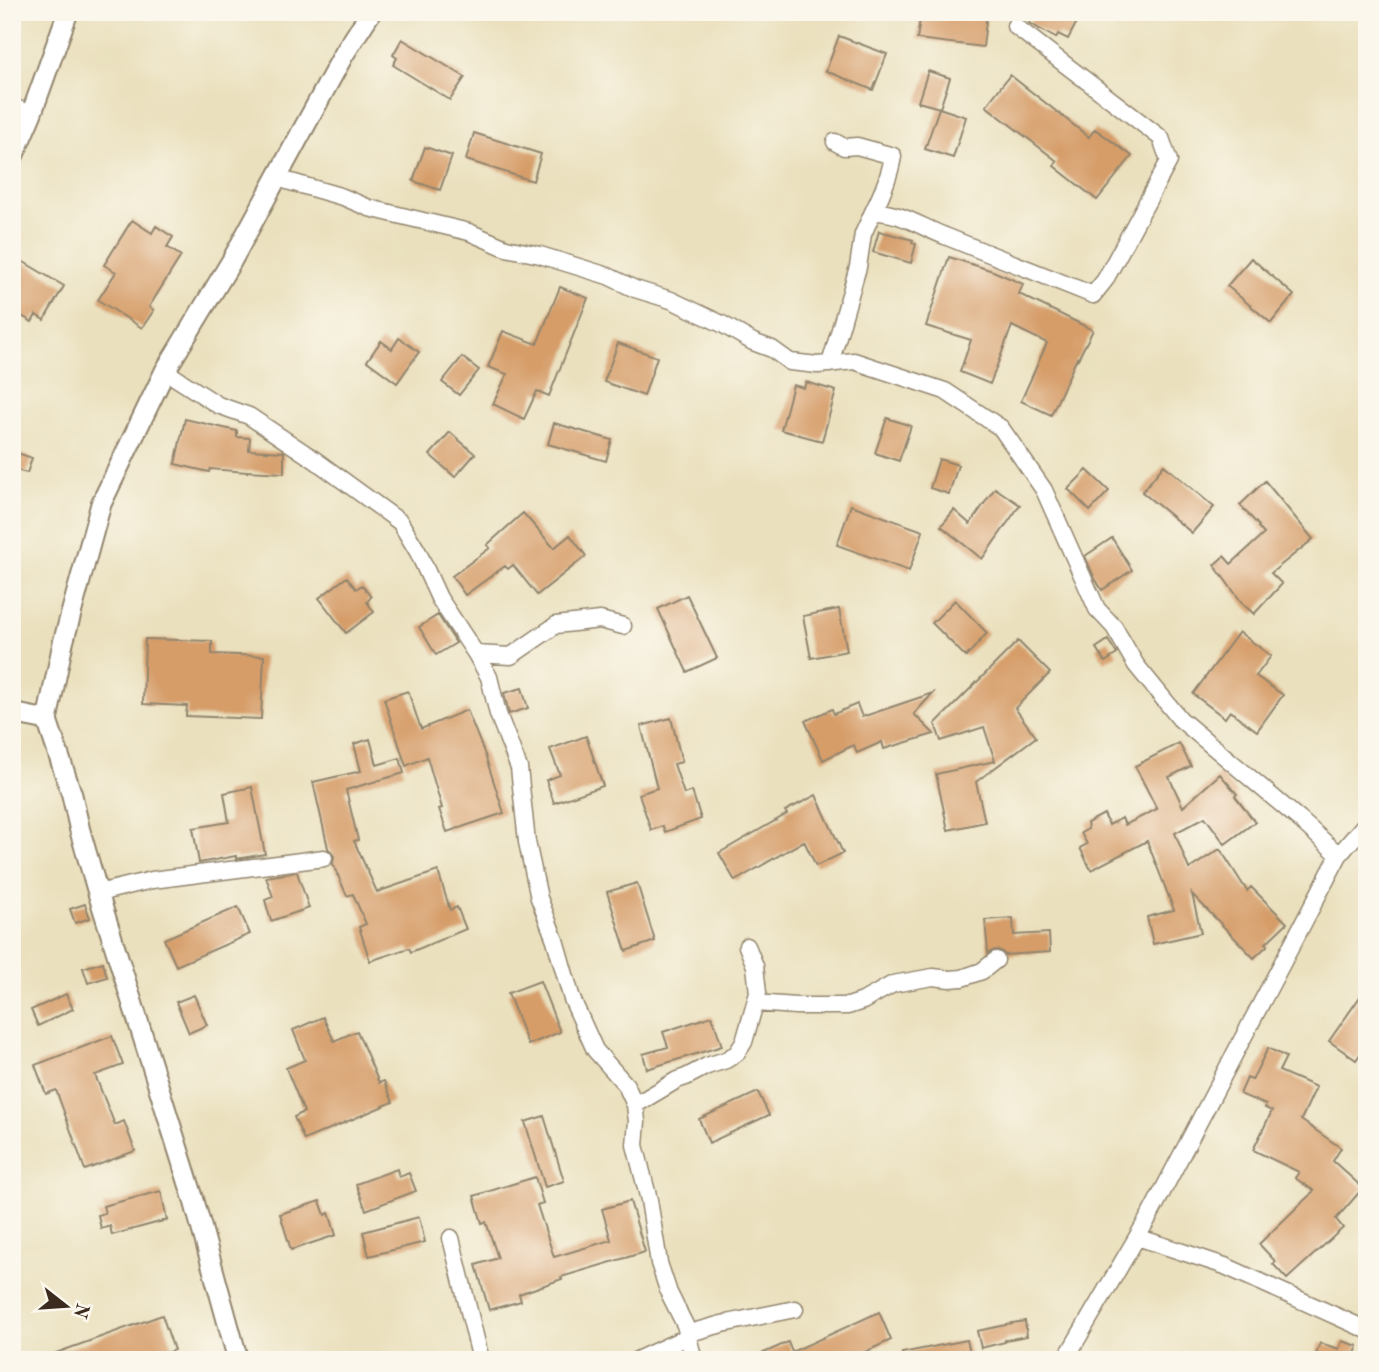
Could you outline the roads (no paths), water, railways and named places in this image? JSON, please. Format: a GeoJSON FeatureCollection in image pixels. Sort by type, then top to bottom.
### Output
{"type":"FeatureCollection","features":[{"type":"Feature","properties":{"kind":"street"},"geometry":{"type":"LineString","coordinates":[[12,159],[68,12]]}},
{"type":"Feature","properties":{"kind":"street"},"geometry":{"type":"LineString","coordinates":[[238,1360],[194,1198],[98,893],[72,795],[47,720],[63,643],[101,504],[165,371],[232,262],[344,54],[371,12]]}},
{"type":"Feature","properties":{"kind":"street"},"geometry":{"type":"LineString","coordinates":[[873,212],[886,212],[904,218],[1093,295],[1105,280],[1170,161],[1161,138],[1015,26]]}},
{"type":"Feature","properties":{"kind":"street"},"geometry":{"type":"LineString","coordinates":[[12,106],[31,115]]}},
{"type":"Feature","properties":{"kind":"street"},"geometry":{"type":"LineString","coordinates":[[830,364],[858,267],[863,234],[886,184],[893,156],[835,142]]}},
{"type":"Feature","properties":{"kind":"street"},"geometry":{"type":"LineString","coordinates":[[277,178],[343,197],[369,208],[469,232],[506,248],[540,255],[608,276],[635,289],[671,300],[722,324],[753,342],[772,349],[790,362],[818,365],[854,361],[945,391],[1001,428],[1044,490],[1097,609],[1114,626],[1136,665],[1180,719],[1339,855]]}},
{"type":"Feature","properties":{"kind":"street"},"geometry":{"type":"LineString","coordinates":[[165,371],[218,405],[249,416],[400,522],[418,552],[439,598],[489,677],[498,714],[519,768],[527,842],[539,898],[555,940],[572,999],[595,1050],[626,1085],[635,1105],[638,1121],[635,1145],[649,1199],[659,1263],[669,1293],[685,1325],[694,1360]]}},
{"type":"Feature","properties":{"kind":"street"},"geometry":{"type":"LineString","coordinates":[[476,654],[512,656],[556,625],[600,620],[624,626]]}},
{"type":"Feature","properties":{"kind":"street"},"geometry":{"type":"LineString","coordinates":[[12,713],[47,720]]}},
{"type":"Feature","properties":{"kind":"street"},"geometry":{"type":"LineString","coordinates":[[1065,1360],[1137,1237],[1339,855],[1367,822]]}},
{"type":"Feature","properties":{"kind":"street"},"geometry":{"type":"LineString","coordinates":[[98,893],[152,880],[324,858]]}},
{"type":"Feature","properties":{"kind":"street"},"geometry":{"type":"LineString","coordinates":[[635,1105],[677,1080],[737,1053],[744,1042],[758,993],[755,966],[747,946]]}},
{"type":"Feature","properties":{"kind":"street"},"geometry":{"type":"LineString","coordinates":[[755,1003],[848,1006],[893,984],[933,977],[962,978],[982,971],[996,960]]}},
{"type":"Feature","properties":{"kind":"street"},"geometry":{"type":"LineString","coordinates":[[1137,1237],[1225,1266],[1367,1330]]}},
{"type":"Feature","properties":{"kind":"street"},"geometry":{"type":"LineString","coordinates":[[451,1238],[481,1360]]}},
{"type":"Feature","properties":{"kind":"street"},"geometry":{"type":"LineString","coordinates":[[637,1360],[693,1332],[795,1309]]}}]}
